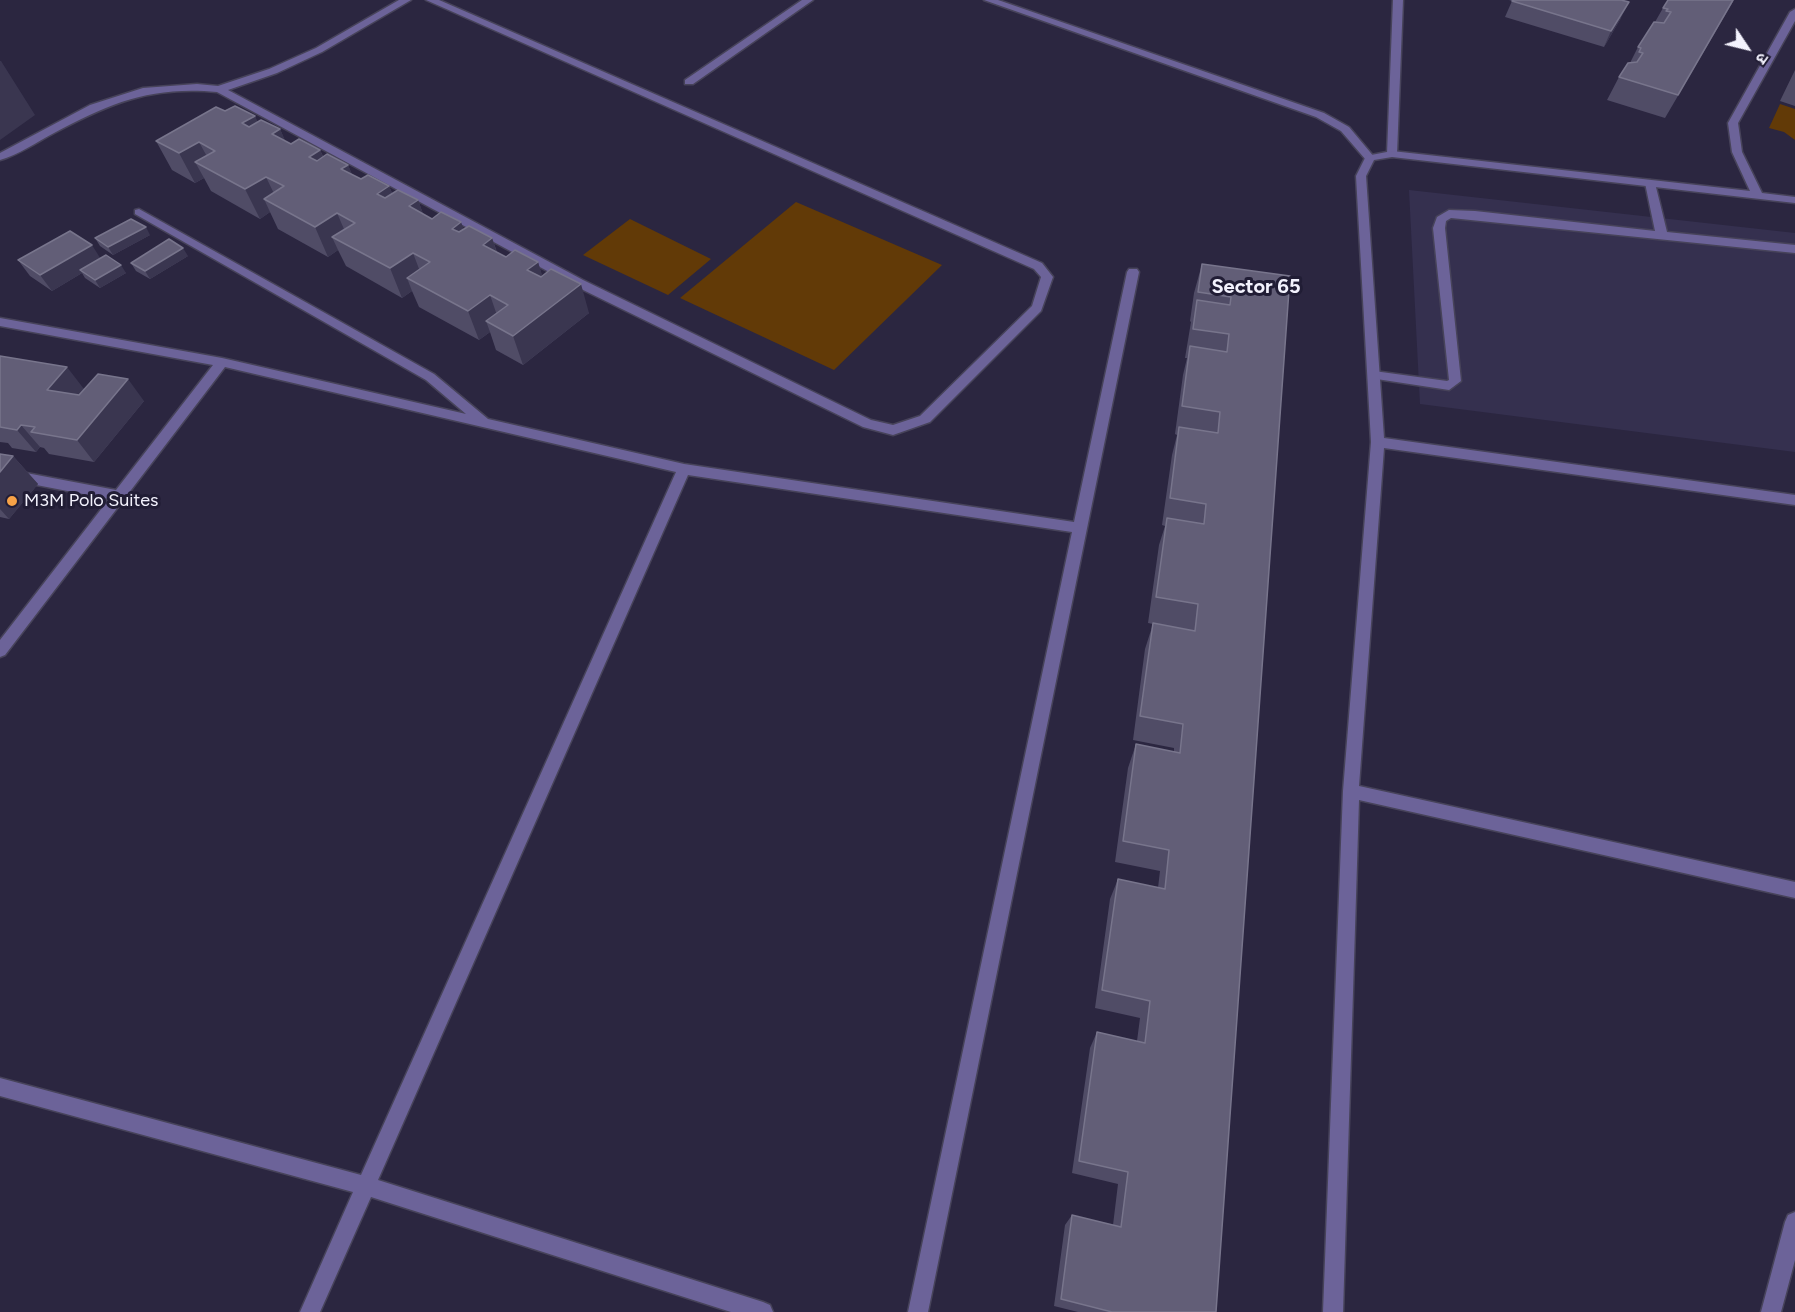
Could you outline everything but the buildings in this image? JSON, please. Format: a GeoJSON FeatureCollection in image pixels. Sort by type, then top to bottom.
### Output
{"type":"FeatureCollection","features":[{"type":"Feature","properties":{"kind":"street"},"geometry":{"type":"LineString","coordinates":[[219,89],[320,50],[406,0]]}},
{"type":"Feature","properties":{"kind":"street"},"geometry":{"type":"LineString","coordinates":[[0,157],[94,107],[147,90],[197,87],[219,89],[579,283],[868,424],[893,430],[925,419],[1037,308],[1047,278],[1038,266],[431,0]]}},
{"type":"Feature","properties":{"kind":"street"},"geometry":{"type":"LineString","coordinates":[[689,82],[808,0]]}},
{"type":"Feature","properties":{"kind":"street"},"geometry":{"type":"LineString","coordinates":[[989,0],[1320,115],[1345,129],[1370,158]]}},
{"type":"Feature","properties":{"kind":"street"},"geometry":{"type":"LineString","coordinates":[[1392,154],[1398,0]]}},
{"type":"Feature","properties":{"kind":"street"},"geometry":{"type":"LineString","coordinates":[[1758,196],[1737,152],[1733,123],[1795,12]]}},
{"type":"Feature","properties":{"kind":"street"},"geometry":{"type":"LineString","coordinates":[[1782,36],[1795,40]]}},
{"type":"Feature","properties":{"kind":"street"},"geometry":{"type":"LineString","coordinates":[[1370,158],[1392,154],[1795,200]]}},
{"type":"Feature","properties":{"kind":"street"},"geometry":{"type":"LineString","coordinates":[[1333,1312],[1351,791],[1378,442],[1361,176],[1370,158]]}},
{"type":"Feature","properties":{"kind":"street"},"geometry":{"type":"LineString","coordinates":[[1650,183],[1662,235]]}},
{"type":"Feature","properties":{"kind":"street"},"geometry":{"type":"LineString","coordinates":[[139,212],[430,377],[483,422]]}},
{"type":"Feature","properties":{"kind":"street"},"geometry":{"type":"LineString","coordinates":[[1374,375],[1449,386],[1455,381],[1439,228],[1441,219],[1449,214],[1795,249]]}},
{"type":"Feature","properties":{"kind":"street"},"geometry":{"type":"LineString","coordinates":[[918,1312],[1133,272]]}},
{"type":"Feature","properties":{"kind":"street"},"geometry":{"type":"LineString","coordinates":[[0,322],[222,362],[684,469],[1080,528]]}},
{"type":"Feature","properties":{"kind":"street"},"geometry":{"type":"LineString","coordinates":[[0,651],[222,362]]}},
{"type":"Feature","properties":{"kind":"street"},"geometry":{"type":"LineString","coordinates":[[1378,442],[1795,500]]}},
{"type":"Feature","properties":{"kind":"street"},"geometry":{"type":"LineString","coordinates":[[310,1312],[684,469]]}},
{"type":"Feature","properties":{"kind":"street"},"geometry":{"type":"LineString","coordinates":[[0,473],[119,496]]}},
{"type":"Feature","properties":{"kind":"street"},"geometry":{"type":"LineString","coordinates":[[1351,791],[1795,890]]}},
{"type":"Feature","properties":{"kind":"street"},"geometry":{"type":"LineString","coordinates":[[0,1087],[367,1186],[763,1312]]}},
{"type":"Feature","properties":{"kind":"street"},"geometry":{"type":"LineString","coordinates":[[1771,1312],[1795,1222]]}},
{"type":"Feature","properties":{"kind":"shaded area"},"geometry":{"type":"Polygon","coordinates":[[[1780,104],[1795,109],[1795,140],[1784,132],[1769,128],[1780,104]]]}},
{"type":"Feature","properties":{"kind":"shaded area"},"geometry":{"type":"Polygon","coordinates":[[[1409,190],[1795,233],[1795,452],[1420,404],[1409,190]]]}},
{"type":"Feature","properties":{"kind":"shaded area"},"geometry":{"type":"Polygon","coordinates":[[[796,202],[942,265],[834,370],[680,298],[796,202]]]}},
{"type":"Feature","properties":{"kind":"shaded area"},"geometry":{"type":"Polygon","coordinates":[[[630,219],[711,259],[668,295],[583,255],[630,219]]]}},
{"type":"Feature","properties":{"kind":"place","name":"M3M Polo Suites"},"geometry":{"type":"Point","coordinates":[12,501]}},
{"type":"Feature","properties":{"kind":"district","name":"Sector 65"},"geometry":{"type":"Point","coordinates":[1256,287]}}]}
